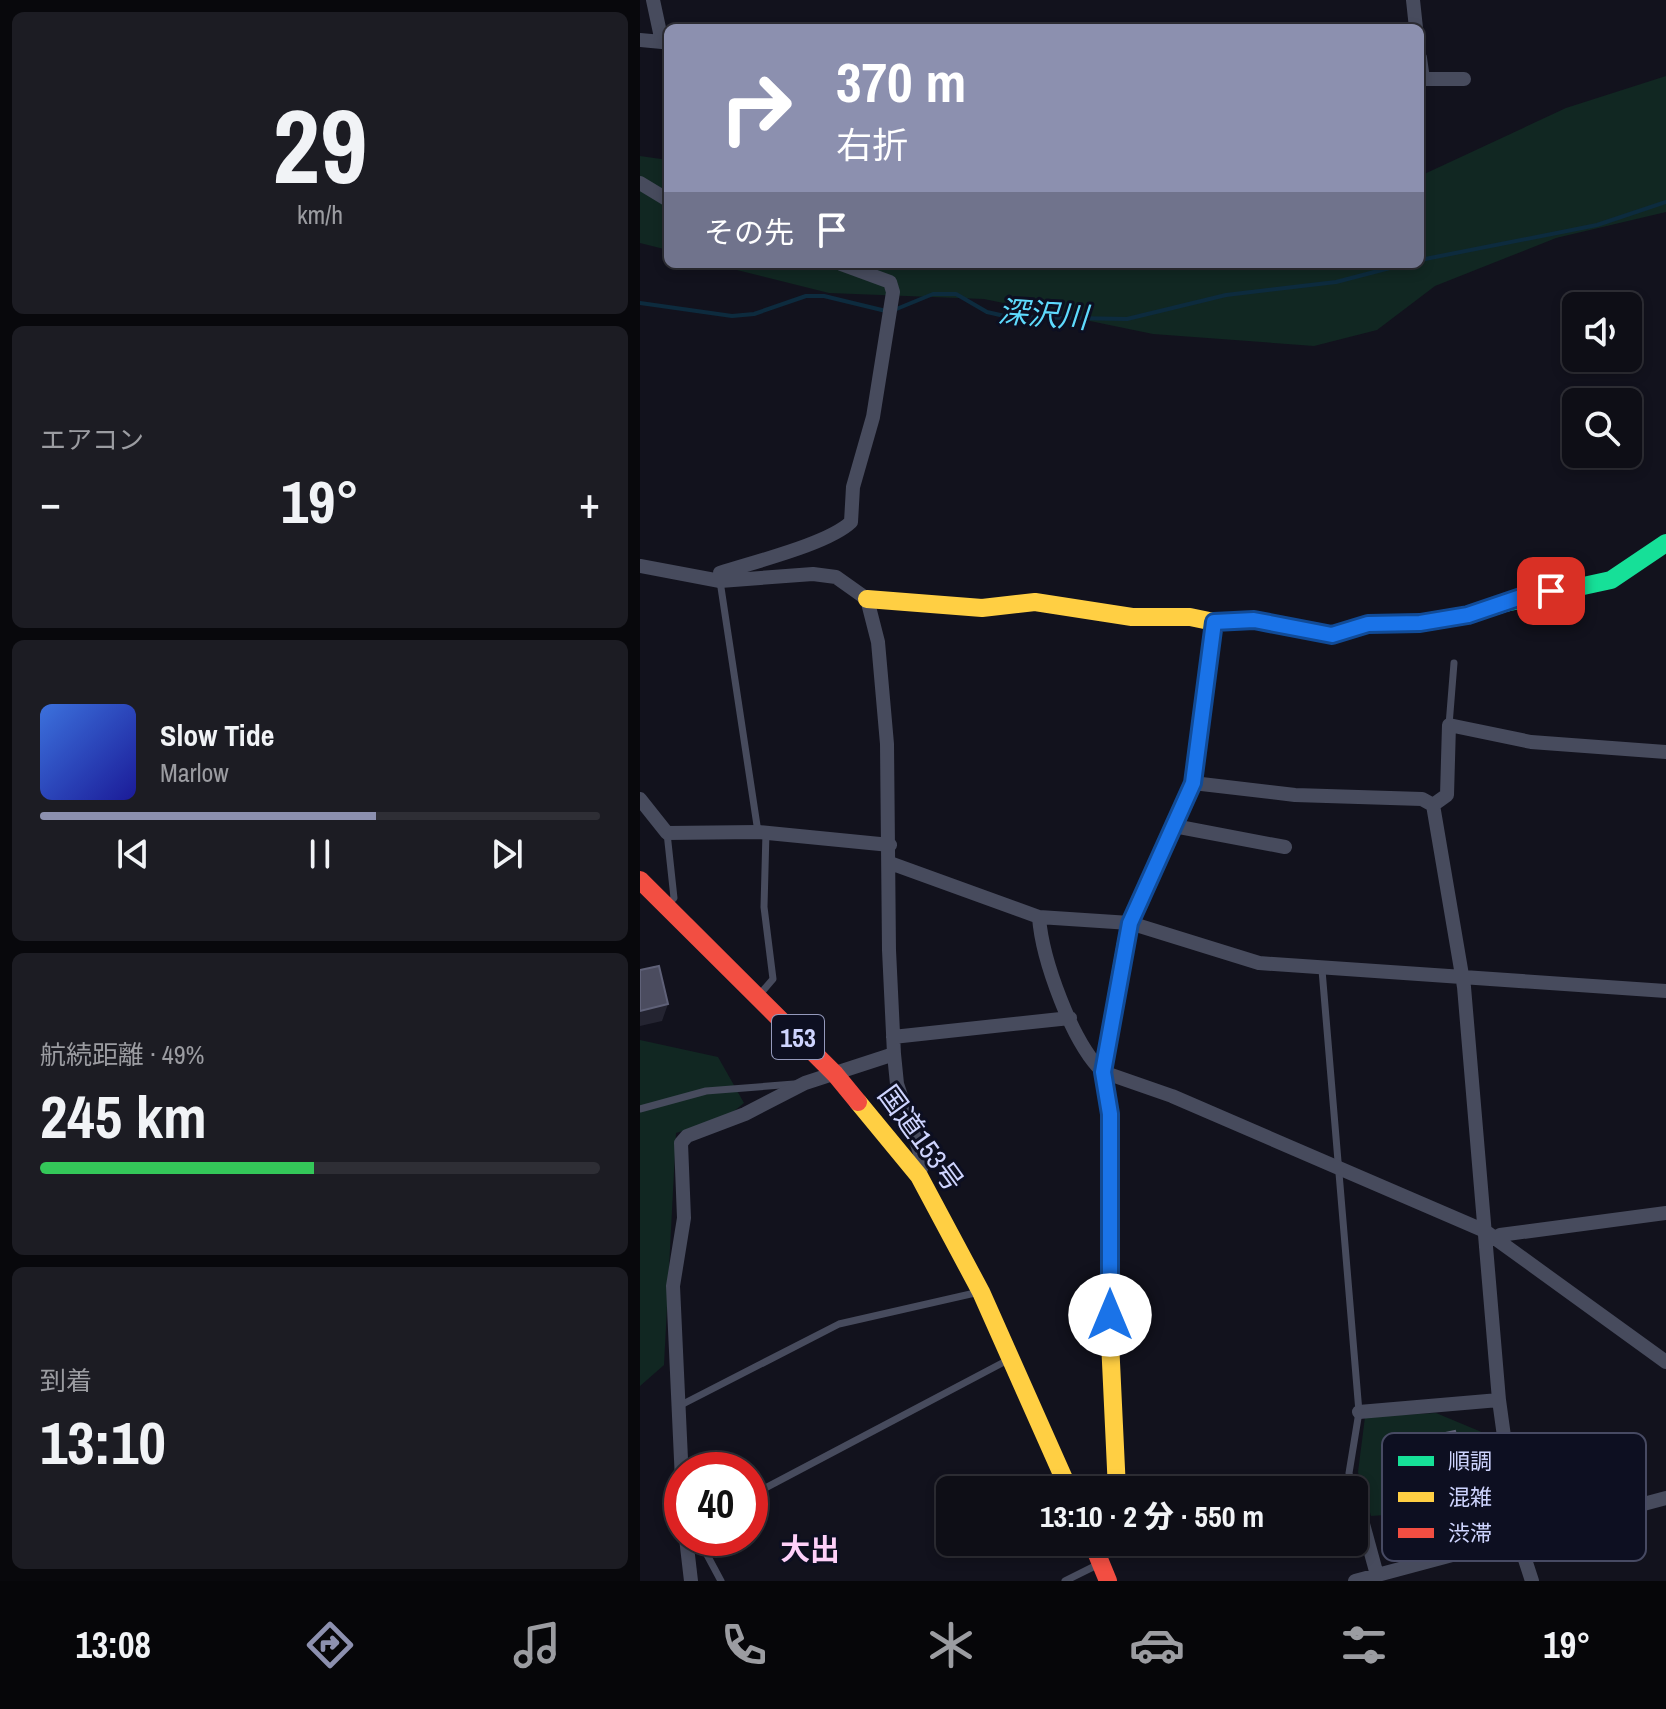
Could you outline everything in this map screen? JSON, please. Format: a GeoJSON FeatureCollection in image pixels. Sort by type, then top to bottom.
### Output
{"type":"FeatureCollection","features":[{"type":"Feature","properties":{"kind":"main road"},"geometry":{"type":"LineString","coordinates":[[867,599],[982,608],[1035,602],[1132,617],[1190,617],[1214,622],[1254,620],[1332,635],[1368,624],[1420,623],[1468,615],[1521,597],[1611,580],[1666,543]]}},
{"type":"Feature","properties":{"kind":"main road"},"geometry":{"type":"LineString","coordinates":[[1116,1476],[1110,1341],[1110,1114],[1103,1072],[1130,923],[1193,783],[1214,622]]}},
{"type":"Feature","properties":{"kind":"main road","name":"国道153号"},"geometry":{"type":"LineString","coordinates":[[640,880],[835,1074],[919,1176],[981,1292],[1063,1476]]}},
{"type":"Feature","properties":{"kind":"main road"},"geometry":{"type":"LineString","coordinates":[[1097,1556],[1108,1581]]}},
{"type":"Feature","properties":{"kind":"street"},"geometry":{"type":"LineString","coordinates":[[640,40],[662,42],[653,0]]}},
{"type":"Feature","properties":{"kind":"street"},"geometry":{"type":"LineString","coordinates":[[1413,0],[1416,24]]}},
{"type":"Feature","properties":{"kind":"street"},"geometry":{"type":"LineString","coordinates":[[1424,79],[1464,79]]}},
{"type":"Feature","properties":{"kind":"street"},"geometry":{"type":"LineString","coordinates":[[640,183],[664,198]]}},
{"type":"Feature","properties":{"kind":"street"},"geometry":{"type":"LineString","coordinates":[[720,581],[720,573],[816,540],[844,529],[851,522],[853,487],[873,417],[893,299],[890,282],[852,268]]}},
{"type":"Feature","properties":{"kind":"street"},"geometry":{"type":"LineString","coordinates":[[640,566],[720,581],[813,574],[836,577],[867,599],[878,642],[890,845],[889,950],[894,1054],[897,1084],[923,1162],[919,1176]]}},
{"type":"Feature","properties":{"kind":"street"},"geometry":{"type":"LineString","coordinates":[[1433,805],[1447,795],[1449,725],[1531,742],[1666,752]]}},
{"type":"Feature","properties":{"kind":"street"},"geometry":{"type":"LineString","coordinates":[[1193,783],[1295,795],[1422,799],[1433,805]]}},
{"type":"Feature","properties":{"kind":"street"},"geometry":{"type":"LineString","coordinates":[[640,799],[667,833],[762,832],[890,845]]}},
{"type":"Feature","properties":{"kind":"street"},"geometry":{"type":"LineString","coordinates":[[1433,805],[1461,977],[1490,1235],[1504,1433]]}},
{"type":"Feature","properties":{"kind":"street"},"geometry":{"type":"LineString","coordinates":[[1174,826],[1285,847]]}},
{"type":"Feature","properties":{"kind":"street"},"geometry":{"type":"LineString","coordinates":[[890,863],[1039,917],[1130,923],[1259,963],[1322,970],[1666,991]]}},
{"type":"Feature","properties":{"kind":"street"},"geometry":{"type":"LineString","coordinates":[[1039,917],[1040,935],[1070,1018],[1094,1064],[1103,1072],[1172,1096],[1490,1235],[1666,1362]]}},
{"type":"Feature","properties":{"kind":"street"},"geometry":{"type":"LineString","coordinates":[[893,1037],[1070,1018]]}},
{"type":"Feature","properties":{"kind":"street"},"geometry":{"type":"LineString","coordinates":[[681,1452],[673,1286],[684,1218],[681,1143],[687,1136],[745,1114],[805,1083],[894,1054]]}},
{"type":"Feature","properties":{"kind":"street"},"geometry":{"type":"LineString","coordinates":[[1490,1235],[1666,1213]]}},
{"type":"Feature","properties":{"kind":"street"},"geometry":{"type":"LineString","coordinates":[[1359,1412],[1499,1400]]}},
{"type":"Feature","properties":{"kind":"street"},"geometry":{"type":"LineString","coordinates":[[1646,1503],[1666,1498]]}},
{"type":"Feature","properties":{"kind":"street"},"geometry":{"type":"LineString","coordinates":[[1368,1542],[1377,1575]]}},
{"type":"Feature","properties":{"kind":"street"},"geometry":{"type":"LineString","coordinates":[[688,1556],[691,1581]]}},
{"type":"Feature","properties":{"kind":"street"},"geometry":{"type":"LineString","coordinates":[[1355,1581],[1430,1561]]}},
{"type":"Feature","properties":{"kind":"street"},"geometry":{"type":"LineString","coordinates":[[1525,1561],[1532,1581]]}},
{"type":"Feature","properties":{"kind":"lane"},"geometry":{"type":"LineString","coordinates":[[720,581],[762,832],[764,907],[773,979],[758,996]]}},
{"type":"Feature","properties":{"kind":"lane"},"geometry":{"type":"LineString","coordinates":[[1449,725],[1454,663]]}},
{"type":"Feature","properties":{"kind":"lane"},"geometry":{"type":"LineString","coordinates":[[667,833],[674,898],[667,907]]}},
{"type":"Feature","properties":{"kind":"lane"},"geometry":{"type":"LineString","coordinates":[[1322,970],[1359,1412],[1350,1476]]}},
{"type":"Feature","properties":{"kind":"lane"},"geometry":{"type":"LineString","coordinates":[[640,1109],[706,1091],[805,1083],[815,1054]]}},
{"type":"Feature","properties":{"kind":"lane"},"geometry":{"type":"LineString","coordinates":[[679,1407],[839,1324],[981,1292]]}},
{"type":"Feature","properties":{"kind":"lane"},"geometry":{"type":"LineString","coordinates":[[768,1487],[1010,1359]]}},
{"type":"Feature","properties":{"kind":"lane"},"geometry":{"type":"LineString","coordinates":[[708,1556],[721,1581]]}},
{"type":"Feature","properties":{"kind":"lane"},"geometry":{"type":"LineString","coordinates":[[1065,1581],[1100,1563]]}},
{"type":"Feature","properties":{"kind":"green space"},"geometry":{"type":"Polygon","coordinates":[[[1666,76],[1666,212],[1556,238],[1435,286],[1377,330],[1314,346],[1153,334],[984,299],[829,293],[729,268],[1424,268],[1424,174],[1566,108],[1666,76]]]}},
{"type":"Feature","properties":{"kind":"green space"},"geometry":{"type":"Polygon","coordinates":[[[640,156],[664,159],[664,249],[640,243],[640,156]]]}},
{"type":"Feature","properties":{"kind":"green space"},"geometry":{"type":"Polygon","coordinates":[[[640,1040],[718,1057],[744,1103],[727,1117],[676,1133],[664,1365],[640,1386],[640,1040]]]}},
{"type":"Feature","properties":{"kind":"green space"},"geometry":{"type":"Polygon","coordinates":[[[1436,1413],[1484,1433],[1382,1433],[1382,1515],[1371,1516],[1368,1476],[1359,1476],[1365,1417],[1436,1413]]]}},
{"type":"Feature","properties":{"kind":"building"},"geometry":{"type":"Polygon","coordinates":[[[659,966],[668,1004],[640,1011],[640,970],[659,966]]]}},
{"type":"Feature","properties":{"kind":"waterway","name":"深沢川"},"geometry":{"type":"LineString","coordinates":[[1424,259],[1597,225],[1666,202]]}},
{"type":"Feature","properties":{"kind":"waterway","name":"深沢川"},"geometry":{"type":"LineString","coordinates":[[894,310],[933,294],[956,294],[987,312],[1009,317],[1127,319],[1226,295],[1336,282],[1390,268]]}},
{"type":"Feature","properties":{"kind":"waterway","name":"深沢川"},"geometry":{"type":"LineString","coordinates":[[640,303],[732,316],[754,314],[806,296],[824,296],[886,311]]}},
{"type":"Feature","properties":{"kind":"traffic: fast"},"geometry":{"type":"LineString","coordinates":[[1505,603],[1611,580],[1666,543]]}},
{"type":"Feature","properties":{"kind":"traffic: slow"},"geometry":{"type":"LineString","coordinates":[[867,599],[982,608],[1035,602],[1132,617],[1190,617],[1214,622],[1254,620],[1332,635],[1368,624],[1420,623],[1468,615],[1505,603]]}},
{"type":"Feature","properties":{"kind":"traffic: slow"},"geometry":{"type":"LineString","coordinates":[[1116,1476],[1110,1341],[1110,1114],[1103,1072],[1126,943]]}},
{"type":"Feature","properties":{"kind":"traffic: slow"},"geometry":{"type":"LineString","coordinates":[[858,1102],[919,1176],[981,1292],[1063,1476]]}},
{"type":"Feature","properties":{"kind":"traffic: jam"},"geometry":{"type":"LineString","coordinates":[[1126,943],[1130,923],[1193,783],[1214,622]]}},
{"type":"Feature","properties":{"kind":"traffic: jam"},"geometry":{"type":"LineString","coordinates":[[640,880],[835,1074],[858,1102]]}},
{"type":"Feature","properties":{"kind":"traffic: jam"},"geometry":{"type":"LineString","coordinates":[[1098,1556],[1108,1581]]}},
{"type":"Feature","properties":{"kind":"district","name":"大出"},"geometry":{"type":"Point","coordinates":[810,1549]}},
{"type":"Feature","properties":{"kind":"route"},"geometry":{"type":"LineString","coordinates":[[1110,1315],[1110,1114],[1103,1072],[1130,923],[1152,868],[1193,783],[1214,622],[1254,620],[1308,633],[1332,635],[1368,624],[1420,623],[1468,615],[1521,597],[1551,591]]}}]}
